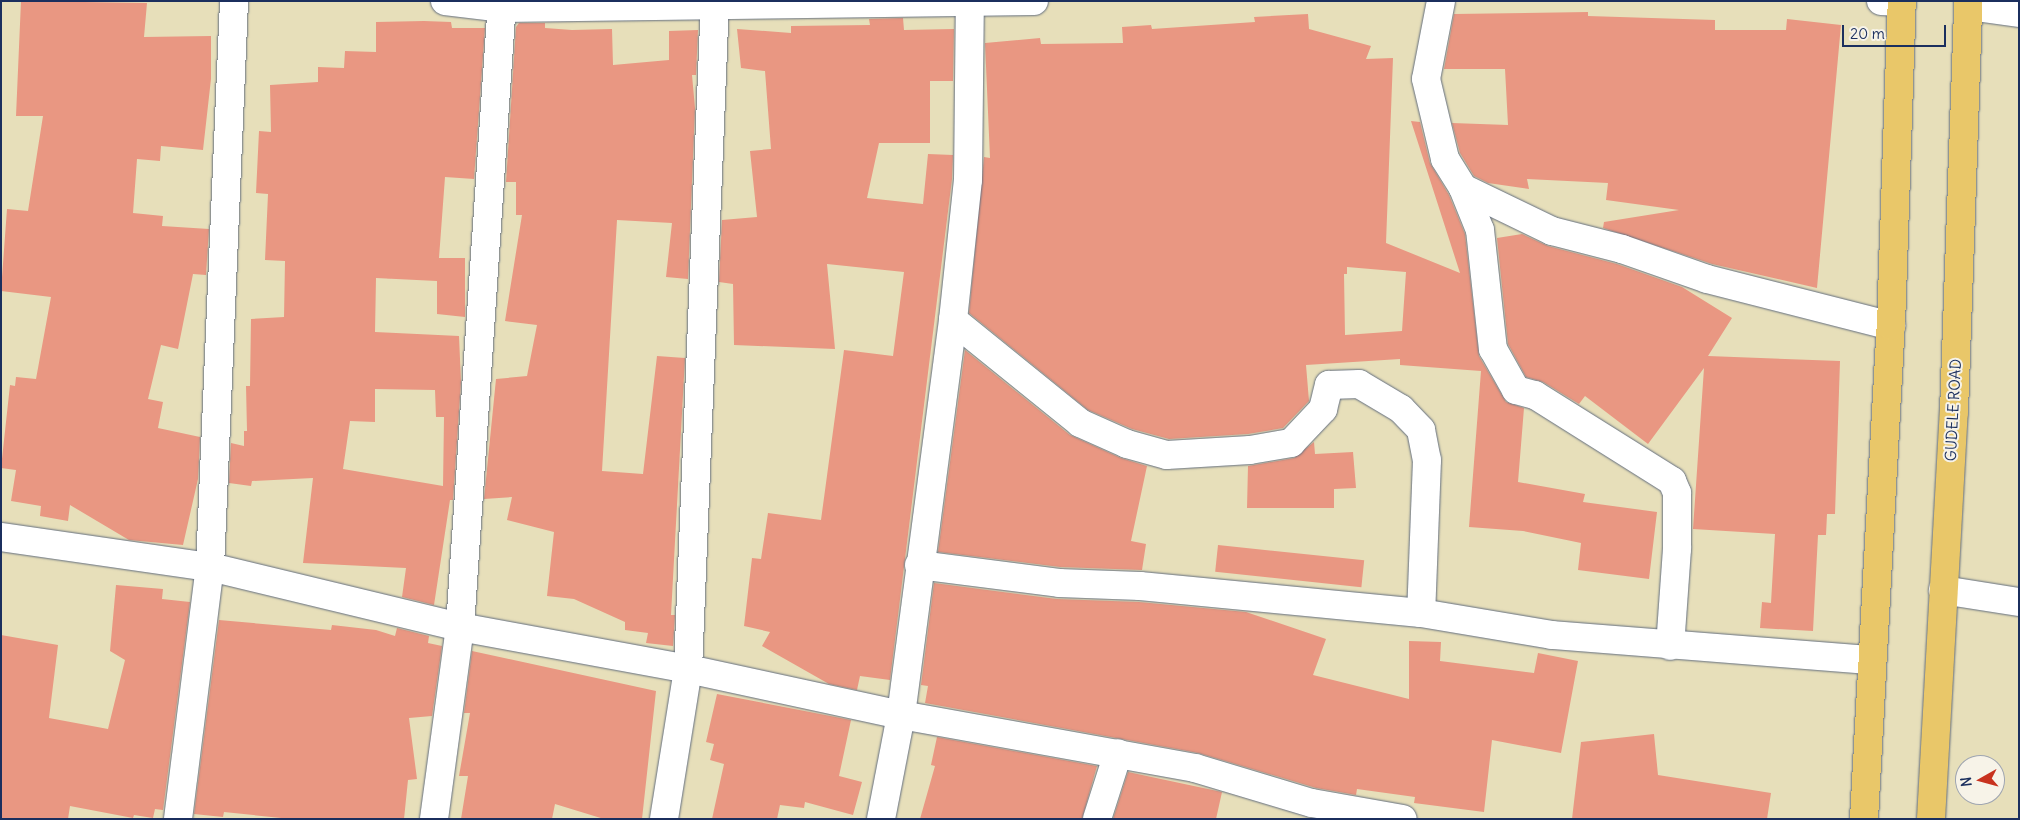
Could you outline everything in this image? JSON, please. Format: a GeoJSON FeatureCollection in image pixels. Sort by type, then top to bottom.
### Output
{"type":"FeatureCollection","features":[{"type":"Feature","properties":{"kind":"highway"},"geometry":{"type":"LineString","coordinates":[[1864,819],[1890,326],[1902,2]]}},
{"type":"Feature","properties":{"kind":"highway","name":"GUDELE ROAD"},"geometry":{"type":"LineString","coordinates":[[1931,819],[1954,412],[1968,4]]}},
{"type":"Feature","properties":{"kind":"street"},"geometry":{"type":"LineString","coordinates":[[178,819],[210,567],[234,1]]}},
{"type":"Feature","properties":{"kind":"street"},"geometry":{"type":"LineString","coordinates":[[445,1],[502,4],[1034,1]]}},
{"type":"Feature","properties":{"kind":"street"},"geometry":{"type":"LineString","coordinates":[[1441,1],[1426,79],[1445,159],[1463,188],[1480,230],[1493,349],[1507,378],[1516,390],[1535,395],[1672,481],[1677,493],[1677,549],[1670,646]]}},
{"type":"Feature","properties":{"kind":"street"},"geometry":{"type":"LineString","coordinates":[[1881,1],[1902,2]]}},
{"type":"Feature","properties":{"kind":"street"},"geometry":{"type":"LineString","coordinates":[[881,819],[901,715],[919,565],[953,320],[968,180],[970,2]]}},
{"type":"Feature","properties":{"kind":"street"},"geometry":{"type":"LineString","coordinates":[[664,819],[688,669],[716,3]]}},
{"type":"Feature","properties":{"kind":"street"},"geometry":{"type":"LineString","coordinates":[[434,819],[460,627],[502,4]]}},
{"type":"Feature","properties":{"kind":"street"},"geometry":{"type":"LineString","coordinates":[[1968,4],[2019,13]]}},
{"type":"Feature","properties":{"kind":"street"},"geometry":{"type":"LineString","coordinates":[[1463,188],[1552,231],[1622,249],[1707,279],[1890,326]]}},
{"type":"Feature","properties":{"kind":"street"},"geometry":{"type":"LineString","coordinates":[[953,320],[1080,423],[1127,444],[1167,455],[1250,450],[1291,443],[1323,409],[1329,385],[1359,384],[1401,409],[1421,430],[1427,460],[1422,613]]}},
{"type":"Feature","properties":{"kind":"street"},"geometry":{"type":"LineString","coordinates":[[1,537],[210,567],[460,627],[688,669],[901,715],[1195,768],[1310,811],[1403,819]]}},
{"type":"Feature","properties":{"kind":"street"},"geometry":{"type":"LineString","coordinates":[[919,565],[1059,583],[1140,586],[1422,613],[1552,635],[1670,646],[1871,660]]}},
{"type":"Feature","properties":{"kind":"street"},"geometry":{"type":"LineString","coordinates":[[1943,590],[2019,602]]}},
{"type":"Feature","properties":{"kind":"street"},"geometry":{"type":"LineString","coordinates":[[1097,819],[1118,753]]}},
{"type":"Feature","properties":{"kind":"building"},"geometry":{"type":"Polygon","coordinates":[[[21,1],[147,3],[144,37],[211,36],[211,79],[203,150],[161,146],[160,161],[137,159],[133,213],[163,216],[162,226],[209,229],[206,275],[193,274],[178,349],[161,345],[148,399],[163,402],[158,428],[200,437],[198,479],[183,545],[129,540],[70,505],[68,521],[40,516],[41,506],[11,501],[16,470],[1,468],[10,385],[15,386],[16,377],[36,379],[51,297],[1,291],[7,209],[28,211],[43,116],[16,116],[21,1]]]}},
{"type":"Feature","properties":{"kind":"building"},"geometry":{"type":"Polygon","coordinates":[[[1588,12],[1588,16],[1715,20],[1715,30],[1786,30],[1787,19],[1841,25],[1817,288],[1712,264],[1603,228],[1604,222],[1679,210],[1606,200],[1608,183],[1527,179],[1529,189],[1488,183],[1474,176],[1460,153],[1452,123],[1508,125],[1505,69],[1444,69],[1454,14],[1588,12]]]}},
{"type":"Feature","properties":{"kind":"building"},"geometry":{"type":"Polygon","coordinates":[[[1308,14],[1309,29],[1371,46],[1366,59],[1393,58],[1386,243],[1460,273],[1411,121],[1420,122],[1430,163],[1449,195],[1465,234],[1479,356],[1506,402],[1524,408],[1518,482],[1585,494],[1583,502],[1657,512],[1649,579],[1578,570],[1581,543],[1523,531],[1469,527],[1481,371],[1400,365],[1400,359],[1306,365],[1309,401],[1283,428],[1248,434],[1169,439],[1132,429],[1088,410],[969,313],[984,157],[990,158],[985,43],[1040,38],[1041,44],[1123,43],[1122,27],[1151,25],[1152,29],[1255,22],[1254,17],[1308,14]],[[1347,267],[1347,274],[1344,274],[1345,335],[1402,331],[1406,272],[1347,267]]]}},
{"type":"Feature","properties":{"kind":"building"},"geometry":{"type":"Polygon","coordinates":[[[903,18],[904,30],[954,29],[953,81],[930,81],[930,143],[879,143],[867,198],[923,204],[928,154],[953,155],[952,179],[890,680],[860,676],[857,690],[829,684],[762,646],[770,632],[744,626],[752,558],[761,559],[768,513],[821,520],[844,350],[893,356],[904,272],[827,264],[835,349],[734,345],[733,284],[719,282],[722,220],[757,217],[750,151],[771,149],[765,71],[741,68],[737,29],[791,33],[791,26],[870,25],[869,19],[903,18]]]}},
{"type":"Feature","properties":{"kind":"building"},"geometry":{"type":"Polygon","coordinates":[[[376,22],[451,22],[452,28],[485,28],[474,179],[445,177],[439,258],[465,258],[465,317],[437,314],[437,281],[376,278],[375,332],[459,336],[461,382],[453,500],[450,500],[434,605],[402,597],[406,568],[303,563],[313,478],[252,481],[251,486],[229,483],[231,443],[244,446],[244,431],[247,431],[246,386],[250,386],[251,319],[284,317],[285,261],[265,260],[268,194],[256,193],[259,131],[271,132],[270,85],[318,82],[318,67],[344,68],[345,51],[376,52],[376,22]],[[375,389],[375,422],[350,421],[343,469],[443,486],[444,417],[436,417],[435,390],[375,389]]]}},
{"type":"Feature","properties":{"kind":"building"},"geometry":{"type":"Polygon","coordinates":[[[519,23],[545,23],[545,28],[572,30],[612,29],[613,65],[669,60],[669,31],[698,30],[696,75],[692,75],[695,108],[688,279],[666,277],[672,223],[617,220],[602,471],[643,474],[657,356],[685,358],[671,615],[675,615],[673,646],[646,643],[648,633],[625,630],[625,622],[574,599],[547,596],[554,532],[507,520],[512,497],[484,499],[496,379],[527,376],[537,325],[505,321],[522,215],[516,215],[516,182],[506,182],[516,27],[519,23]]]}},
{"type":"Feature","properties":{"kind":"building"},"geometry":{"type":"Polygon","coordinates":[[[1522,234],[1548,246],[1617,264],[1682,287],[1732,318],[1708,356],[1840,361],[1835,514],[1827,514],[1826,535],[1818,535],[1813,631],[1760,628],[1762,602],[1771,603],[1775,534],[1693,529],[1704,368],[1648,444],[1585,396],[1579,404],[1543,382],[1526,377],[1508,344],[1497,238],[1522,234]]]}},
{"type":"Feature","properties":{"kind":"building"},"geometry":{"type":"Polygon","coordinates":[[[965,350],[1070,435],[1121,458],[1147,466],[1131,541],[1146,544],[1142,570],[1060,567],[938,552],[965,350]]]}},
{"type":"Feature","properties":{"kind":"building"},"geometry":{"type":"Polygon","coordinates":[[[1314,442],[1315,454],[1353,452],[1356,488],[1334,489],[1334,508],[1247,508],[1248,466],[1294,458],[1314,442]]]}},
{"type":"Feature","properties":{"kind":"building"},"geometry":{"type":"Polygon","coordinates":[[[1218,545],[1364,560],[1361,587],[1215,572],[1218,545]]]}},
{"type":"Feature","properties":{"kind":"building"},"geometry":{"type":"Polygon","coordinates":[[[934,583],[1057,599],[1139,602],[1246,612],[1326,639],[1313,675],[1409,699],[1409,641],[1441,642],[1440,661],[1534,673],[1538,653],[1578,661],[1561,753],[1492,740],[1484,812],[1414,803],[1415,797],[1357,789],[1356,795],[1316,788],[1198,753],[925,703],[928,686],[921,685],[934,583]]]}},
{"type":"Feature","properties":{"kind":"building"},"geometry":{"type":"Polygon","coordinates":[[[116,585],[163,589],[162,599],[190,602],[163,810],[155,809],[153,818],[134,815],[133,818],[70,806],[68,819],[1,819],[1,635],[58,645],[49,718],[108,729],[125,660],[110,651],[116,585]]]}},
{"type":"Feature","properties":{"kind":"building"},"geometry":{"type":"Polygon","coordinates":[[[219,620],[331,630],[332,625],[376,630],[395,636],[397,628],[429,636],[428,643],[442,646],[432,716],[409,718],[417,779],[408,780],[404,819],[291,819],[224,812],[223,817],[194,814],[219,620]]]}},
{"type":"Feature","properties":{"kind":"building"},"geometry":{"type":"Polygon","coordinates":[[[472,651],[656,691],[642,819],[604,819],[555,804],[552,819],[461,819],[468,776],[459,776],[470,713],[464,713],[472,651]]]}},
{"type":"Feature","properties":{"kind":"building"},"geometry":{"type":"Polygon","coordinates":[[[717,694],[851,720],[839,776],[862,782],[853,815],[805,802],[804,808],[780,805],[777,819],[712,819],[724,764],[710,760],[714,744],[706,742],[717,694]]]}},
{"type":"Feature","properties":{"kind":"building"},"geometry":{"type":"Polygon","coordinates":[[[1654,734],[1658,775],[1771,793],[1767,819],[1572,819],[1581,742],[1654,734]]]}},
{"type":"Feature","properties":{"kind":"building"},"geometry":{"type":"Polygon","coordinates":[[[937,737],[1097,766],[1082,819],[920,819],[935,766],[931,765],[937,737]]]}},
{"type":"Feature","properties":{"kind":"building"},"geometry":{"type":"Polygon","coordinates":[[[1128,772],[1222,792],[1216,819],[1113,819],[1128,772]]]}}]}
